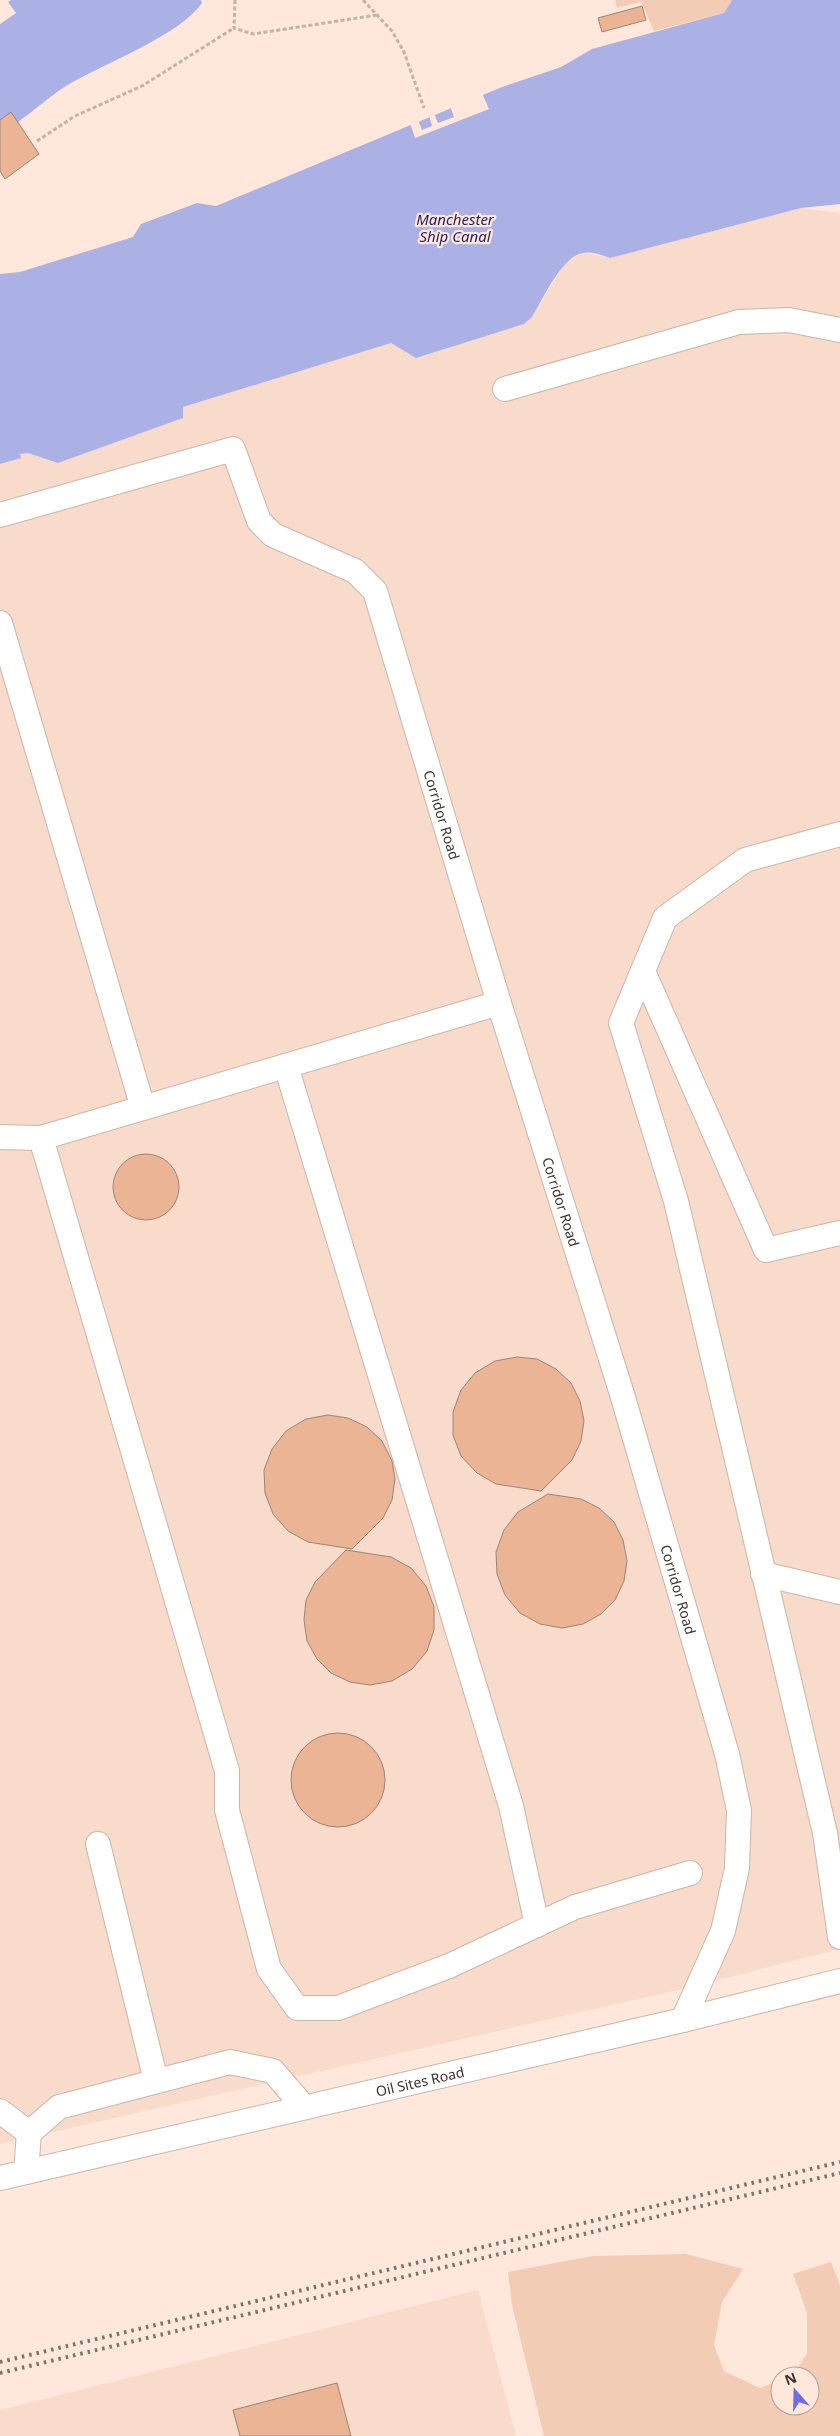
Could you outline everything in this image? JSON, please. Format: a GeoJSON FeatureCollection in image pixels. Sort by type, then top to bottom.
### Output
{"type":"FeatureCollection","features":[{"type":"Feature","properties":{"kind":"street"},"geometry":{"type":"LineString","coordinates":[[505,389],[739,322],[789,320],[840,330]]}},
{"type":"Feature","properties":{"kind":"street","name":"Corridor Road"},"geometry":{"type":"LineString","coordinates":[[0,515],[233,449],[259,521],[273,535],[354,571],[375,591],[499,1002],[627,1413],[727,1754],[739,1810],[737,1868],[724,1931],[683,2020]]}},
{"type":"Feature","properties":{"kind":"street"},"geometry":{"type":"LineString","coordinates":[[0,622],[144,1108]]}},
{"type":"Feature","properties":{"kind":"street"},"geometry":{"type":"LineString","coordinates":[[840,834],[744,860],[665,918],[621,1023],[676,1201],[825,1833],[840,1937]]}},
{"type":"Feature","properties":{"kind":"street"},"geometry":{"type":"LineString","coordinates":[[643,971],[766,1250],[840,1233]]}},
{"type":"Feature","properties":{"kind":"street"},"geometry":{"type":"LineString","coordinates":[[0,1137],[41,1138],[499,1002]]}},
{"type":"Feature","properties":{"kind":"street"},"geometry":{"type":"LineString","coordinates":[[286,1066],[511,1806],[537,1925]]}},
{"type":"Feature","properties":{"kind":"street"},"geometry":{"type":"LineString","coordinates":[[41,1138],[227,1771],[227,1810],[269,1969],[297,2008],[338,2008],[448,1966],[575,1907],[690,1873]]}},
{"type":"Feature","properties":{"kind":"street"},"geometry":{"type":"LineString","coordinates":[[763,1574],[840,1592]]}},
{"type":"Feature","properties":{"kind":"street"},"geometry":{"type":"LineString","coordinates":[[98,1844],[156,2081]]}},
{"type":"Feature","properties":{"kind":"street","name":"Oil Sites Road"},"geometry":{"type":"LineString","coordinates":[[0,2178],[683,2020],[840,1981]]}},
{"type":"Feature","properties":{"kind":"street"},"geometry":{"type":"LineString","coordinates":[[26,2172],[29,2133],[59,2107],[230,2062],[273,2071],[304,2107]]}},
{"type":"Feature","properties":{"kind":"street"},"geometry":{"type":"LineString","coordinates":[[0,2111],[29,2133]]}},
{"type":"Feature","properties":{"kind":"path"},"geometry":{"type":"LineString","coordinates":[[234,28],[235,0]]}},
{"type":"Feature","properties":{"kind":"path"},"geometry":{"type":"LineString","coordinates":[[363,0],[392,31],[404,52],[424,108]]}},
{"type":"Feature","properties":{"kind":"path"},"geometry":{"type":"LineString","coordinates":[[37,141],[75,116],[142,86],[234,28],[253,34],[377,15]]}},
{"type":"Feature","properties":{"kind":"shaded area"},"geometry":{"type":"Polygon","coordinates":[[[615,0],[732,0],[724,13],[654,31],[641,2],[617,8],[615,0]]]}},
{"type":"Feature","properties":{"kind":"shaded area"},"geometry":{"type":"Polygon","coordinates":[[[801,208],[840,213],[840,1949],[678,1990],[0,2144],[0,464],[21,458],[19,454],[28,453],[58,463],[183,418],[183,407],[391,343],[416,358],[524,324],[532,317],[565,263],[583,252],[610,258],[801,208]]]}},
{"type":"Feature","properties":{"kind":"shaded area"},"geometry":{"type":"Polygon","coordinates":[[[686,2254],[743,2269],[722,2302],[714,2345],[724,2371],[760,2388],[770,2384],[770,2416],[820,2416],[820,2366],[799,2366],[807,2354],[807,2313],[793,2274],[831,2262],[840,2285],[840,2436],[544,2436],[512,2305],[508,2272],[592,2256],[686,2254]]]}},
{"type":"Feature","properties":{"kind":"shaded area"},"geometry":{"type":"Polygon","coordinates":[[[478,2290],[516,2436],[0,2436],[0,2410],[478,2290]]]}},
{"type":"Feature","properties":{"kind":"water"},"geometry":{"type":"Polygon","coordinates":[[[11,0],[201,0],[202,3],[191,15],[160,37],[71,83],[18,122],[0,120],[0,24],[16,13],[8,2],[11,0]]]}},
{"type":"Feature","properties":{"kind":"water","name":"Manchester Ship Canal"},"geometry":{"type":"Polygon","coordinates":[[[732,0],[840,0],[840,204],[801,208],[610,258],[593,253],[582,253],[574,256],[560,271],[532,317],[524,324],[416,358],[391,343],[183,407],[183,418],[58,463],[28,453],[20,454],[21,458],[0,464],[0,274],[20,272],[133,237],[141,224],[197,203],[216,206],[502,87],[561,67],[592,49],[724,13],[732,0]]]}},
{"type":"Feature","properties":{"kind":"pier"},"geometry":{"type":"Polygon","coordinates":[[[482,93],[489,109],[415,138],[410,123],[418,120],[422,130],[432,126],[429,115],[434,113],[438,123],[454,117],[450,106],[482,93]]]}},
{"type":"Feature","properties":{"kind":"building"},"geometry":{"type":"Polygon","coordinates":[[[642,6],[646,20],[602,32],[598,18],[642,6]]]}},
{"type":"Feature","properties":{"kind":"building"},"geometry":{"type":"Polygon","coordinates":[[[11,112],[39,154],[5,179],[0,171],[0,120],[11,112]]]}},
{"type":"Feature","properties":{"kind":"building"},"geometry":{"type":"Polygon","coordinates":[[[146,1154],[158,1157],[169,1164],[176,1175],[179,1187],[176,1199],[169,1210],[158,1217],[146,1220],[134,1217],[123,1210],[116,1199],[113,1187],[116,1175],[123,1164],[134,1157],[146,1154]]]}},
{"type":"Feature","properties":{"kind":"building"},"geometry":{"type":"Polygon","coordinates":[[[517,1357],[537,1359],[556,1369],[571,1383],[580,1401],[584,1421],[581,1441],[572,1460],[541,1491],[496,1484],[477,1473],[461,1456],[453,1435],[453,1412],[461,1390],[475,1373],[495,1361],[517,1357]]]}},
{"type":"Feature","properties":{"kind":"building"},"geometry":{"type":"Polygon","coordinates":[[[328,1415],[348,1418],[367,1427],[382,1441],[392,1461],[395,1479],[392,1500],[383,1518],[352,1549],[308,1542],[288,1531],[273,1514],[265,1493],[264,1470],[272,1449],[286,1431],[306,1419],[328,1415]]]}},
{"type":"Feature","properties":{"kind":"building"},"geometry":{"type":"Polygon","coordinates":[[[548,1494],[581,1499],[599,1508],[614,1522],[623,1540],[627,1561],[624,1581],[615,1600],[601,1614],[583,1624],[562,1628],[540,1624],[520,1613],[505,1595],[497,1574],[496,1552],[504,1530],[518,1512],[548,1494]]]}},
{"type":"Feature","properties":{"kind":"building"},"geometry":{"type":"Polygon","coordinates":[[[346,1550],[391,1557],[411,1568],[426,1586],[434,1607],[434,1630],[427,1651],[412,1669],[392,1681],[370,1685],[350,1682],[331,1673],[317,1659],[307,1641],[304,1620],[306,1600],[315,1582],[346,1550]]]}},
{"type":"Feature","properties":{"kind":"building"},"geometry":{"type":"Polygon","coordinates":[[[338,1733],[356,1737],[371,1747],[381,1762],[385,1780],[381,1798],[371,1813],[356,1823],[338,1827],[320,1823],[305,1813],[295,1798],[291,1780],[295,1762],[305,1747],[320,1737],[338,1733]]]}},
{"type":"Feature","properties":{"kind":"building"},"geometry":{"type":"Polygon","coordinates":[[[337,2383],[351,2436],[240,2436],[233,2410],[337,2383]]]}},
{"type":"Feature","properties":{"kind":"railway"},"geometry":{"type":"LineString","coordinates":[[0,2362],[840,2162]]}},
{"type":"Feature","properties":{"kind":"railway"},"geometry":{"type":"LineString","coordinates":[[0,2373],[840,2173]]}}]}
